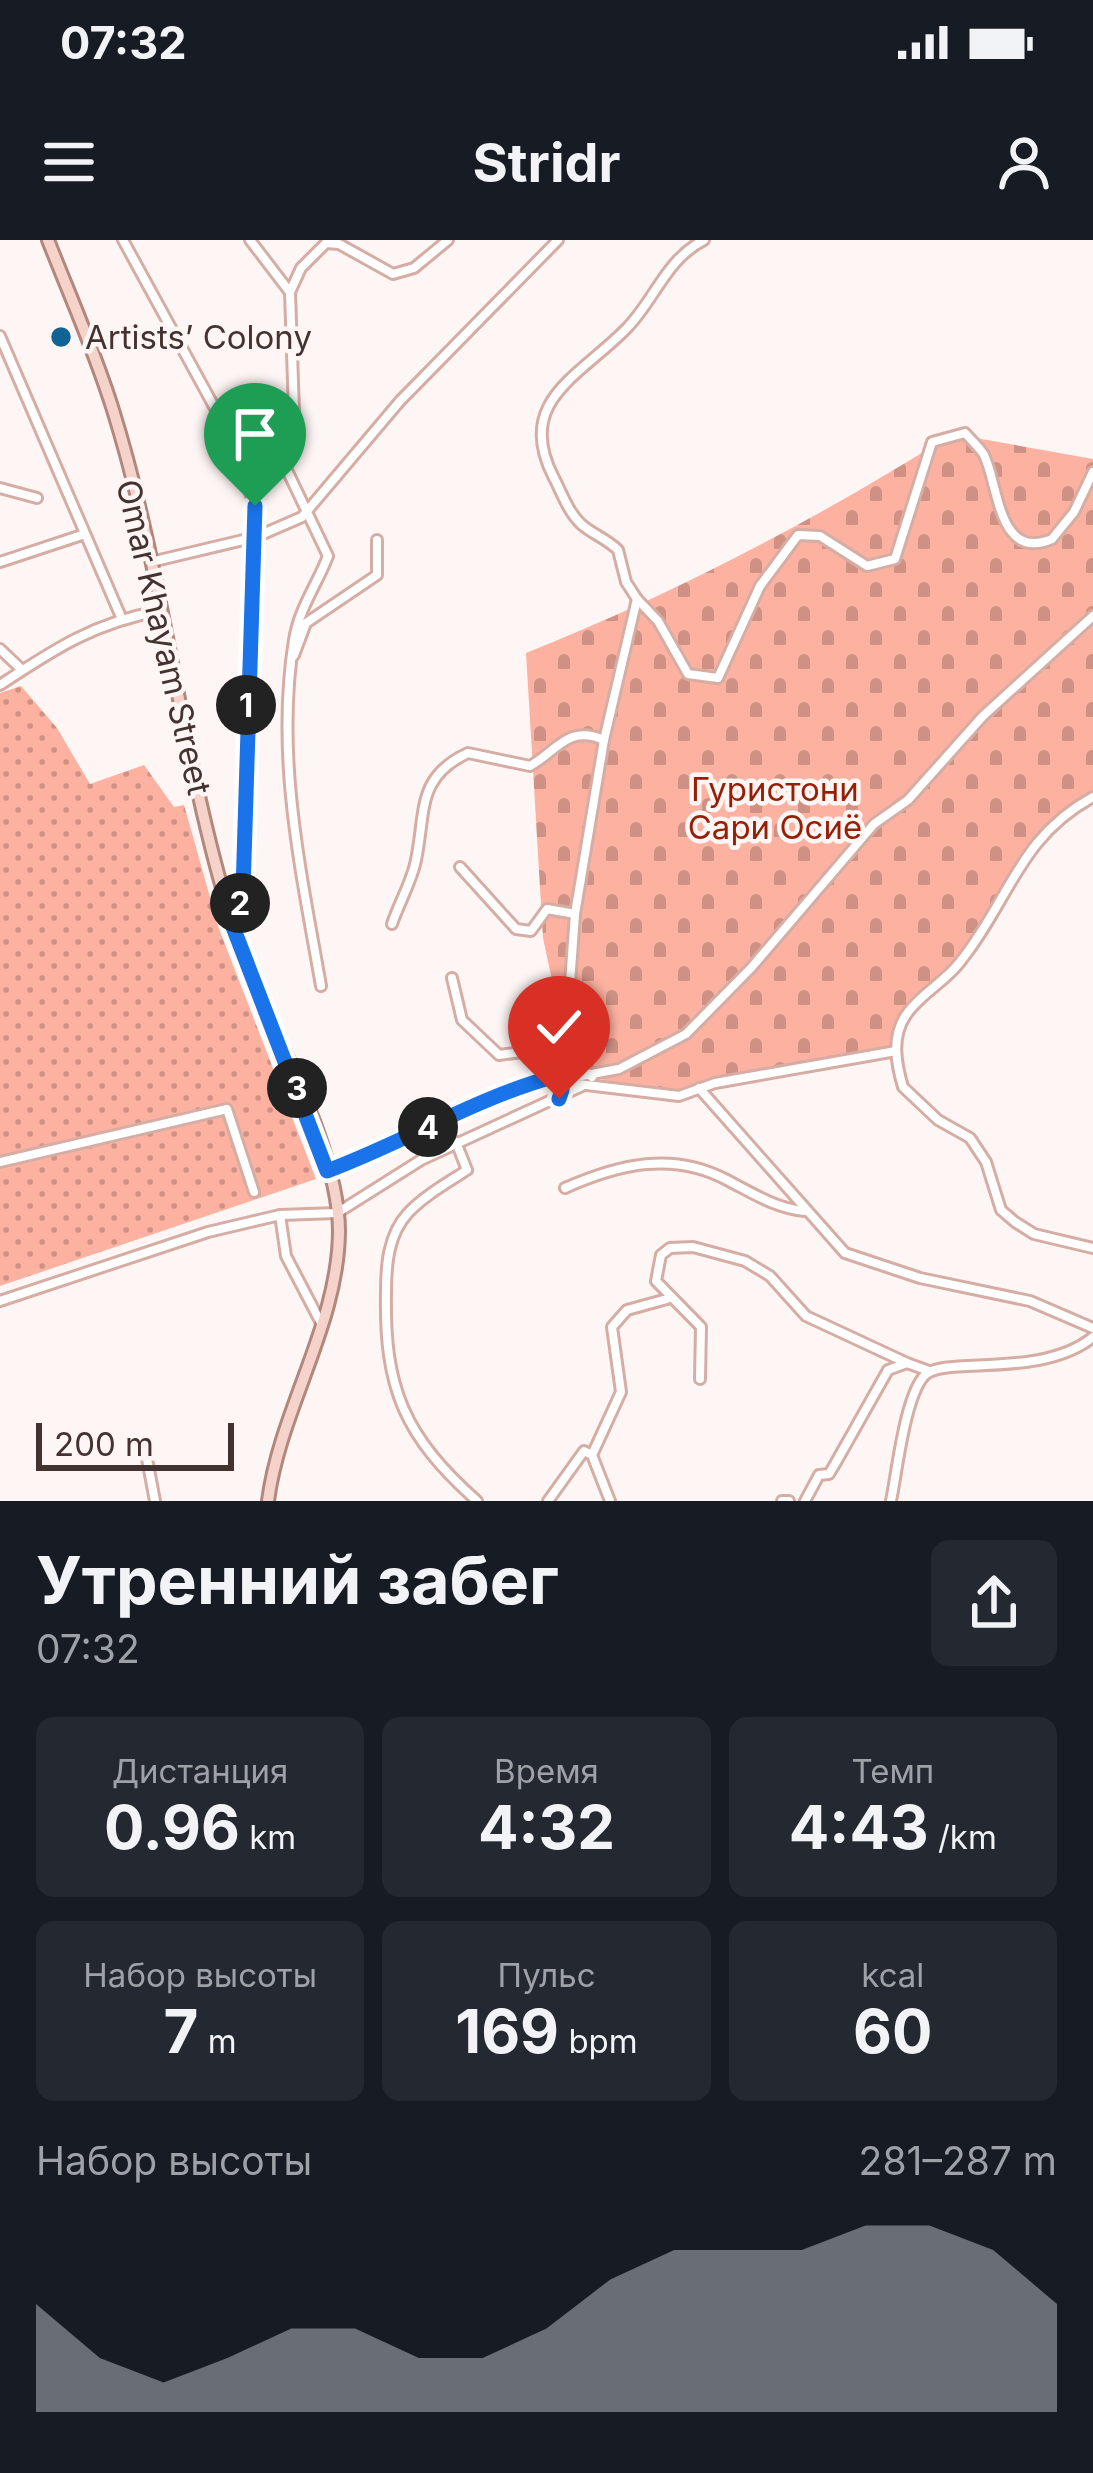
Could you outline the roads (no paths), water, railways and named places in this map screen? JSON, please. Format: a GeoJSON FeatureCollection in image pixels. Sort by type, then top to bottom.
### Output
{"type":"FeatureCollection","features":[{"type":"Feature","properties":{"kind":"main road","name":"Omar Khayam Street"},"geometry":{"type":"LineString","coordinates":[[48,240],[114,412],[233,927],[327,1171],[337,1213],[336,1258],[321,1323],[273,1464],[268,1501]]}},
{"type":"Feature","properties":{"kind":"street"},"geometry":{"type":"LineString","coordinates":[[123,240],[230,434],[249,481],[256,537],[243,891],[233,927]]}},
{"type":"Feature","properties":{"kind":"street"},"geometry":{"type":"LineString","coordinates":[[250,240],[290,292]]}},
{"type":"Feature","properties":{"kind":"street"},"geometry":{"type":"LineString","coordinates":[[321,986],[288,793],[285,731],[292,656],[304,604],[328,556],[274,445],[294,412],[290,292],[302,268],[326,243],[339,244],[393,274],[414,268],[448,240]]}},
{"type":"Feature","properties":{"kind":"street"},"geometry":{"type":"LineString","coordinates":[[149,562],[256,537],[312,516],[400,401],[558,240]]}},
{"type":"Feature","properties":{"kind":"street"},"geometry":{"type":"LineString","coordinates":[[704,240],[665,271],[622,333],[576,371],[538,430],[539,448],[570,508],[583,525],[618,550],[629,591],[658,621],[688,674],[718,678],[760,586],[798,535],[820,536],[860,564],[895,559],[932,442],[964,433],[982,452],[1000,516],[1015,537],[1027,543],[1052,539],[1074,512],[1093,472]]}},
{"type":"Feature","properties":{"kind":"street"},"geometry":{"type":"LineString","coordinates":[[0,336],[121,617]]}},
{"type":"Feature","properties":{"kind":"street"},"geometry":{"type":"LineString","coordinates":[[0,488],[37,498]]}},
{"type":"Feature","properties":{"kind":"street"},"geometry":{"type":"LineString","coordinates":[[0,562],[85,535]]}},
{"type":"Feature","properties":{"kind":"street"},"geometry":{"type":"LineString","coordinates":[[292,656],[306,622],[377,575],[377,540]]}},
{"type":"Feature","properties":{"kind":"street"},"geometry":{"type":"LineString","coordinates":[[592,1077],[565,1053],[575,914],[604,740],[637,599]]}},
{"type":"Feature","properties":{"kind":"street"},"geometry":{"type":"LineString","coordinates":[[0,685],[75,635],[121,617],[160,611]]}},
{"type":"Feature","properties":{"kind":"street"},"geometry":{"type":"LineString","coordinates":[[327,1171],[384,1150],[510,1089],[592,1077],[642,1061],[686,1034],[752,968],[874,824],[908,800],[982,716],[1093,616]]}},
{"type":"Feature","properties":{"kind":"street"},"geometry":{"type":"LineString","coordinates":[[0,650],[20,668]]}},
{"type":"Feature","properties":{"kind":"street"},"geometry":{"type":"LineString","coordinates":[[392,924],[417,859],[422,798],[436,773],[468,753],[530,766],[564,738],[583,734],[604,740]]}},
{"type":"Feature","properties":{"kind":"street"},"geometry":{"type":"LineString","coordinates":[[1093,797],[1057,817],[1026,853],[957,967],[905,1015],[896,1051],[903,1087],[980,1150],[1001,1210],[1034,1234],[1093,1247]]}},
{"type":"Feature","properties":{"kind":"street"},"geometry":{"type":"LineString","coordinates":[[460,867],[524,932],[536,927],[547,909],[575,914]]}},
{"type":"Feature","properties":{"kind":"street"},"geometry":{"type":"LineString","coordinates":[[452,978],[465,1025],[502,1057],[546,1052],[558,1079],[559,1099]]}},
{"type":"Feature","properties":{"kind":"street"},"geometry":{"type":"LineString","coordinates":[[558,1079],[669,1097],[896,1051]]}},
{"type":"Feature","properties":{"kind":"street"},"geometry":{"type":"LineString","coordinates":[[0,1301],[176,1240],[280,1215],[337,1213],[456,1142],[582,1085]]}},
{"type":"Feature","properties":{"kind":"street"},"geometry":{"type":"LineString","coordinates":[[699,1088],[845,1253],[920,1278],[1030,1301],[1093,1328]]}},
{"type":"Feature","properties":{"kind":"street"},"geometry":{"type":"LineString","coordinates":[[0,1162],[227,1109],[254,1192]]}},
{"type":"Feature","properties":{"kind":"street"},"geometry":{"type":"LineString","coordinates":[[456,1142],[467,1170],[405,1215],[387,1261],[388,1371],[418,1441],[477,1501]]}},
{"type":"Feature","properties":{"kind":"street"},"geometry":{"type":"LineString","coordinates":[[565,1188],[632,1165],[694,1166],[776,1204],[807,1211]]}},
{"type":"Feature","properties":{"kind":"street"},"geometry":{"type":"LineString","coordinates":[[280,1215],[286,1256],[321,1323]]}},
{"type":"Feature","properties":{"kind":"street"},"geometry":{"type":"LineString","coordinates":[[700,1379],[701,1328],[668,1299],[656,1281],[661,1256],[678,1246],[709,1250],[770,1276],[806,1316],[930,1372],[1035,1364],[1066,1355],[1093,1337]]}},
{"type":"Feature","properties":{"kind":"street"},"geometry":{"type":"LineString","coordinates":[[592,1455],[621,1392],[612,1327],[628,1310],[668,1299]]}},
{"type":"Feature","properties":{"kind":"street"},"geometry":{"type":"LineString","coordinates":[[805,1501],[819,1475],[829,1474],[888,1370],[907,1364]]}},
{"type":"Feature","properties":{"kind":"street"},"geometry":{"type":"LineString","coordinates":[[891,1501],[914,1396],[930,1372]]}},
{"type":"Feature","properties":{"kind":"street"},"geometry":{"type":"LineString","coordinates":[[548,1501],[584,1451],[592,1455],[610,1501]]}},
{"type":"Feature","properties":{"kind":"street"},"geometry":{"type":"LineString","coordinates":[[147,1459],[155,1501]]}},
{"type":"Feature","properties":{"kind":"place","name":"Artists’ Colony"},"geometry":{"type":"Point","coordinates":[61,337]}},
{"type":"Feature","properties":{"kind":"park label","name":"Гуристони Сари Осиё"},"geometry":{"type":"Point","coordinates":[775,808]}}]}
